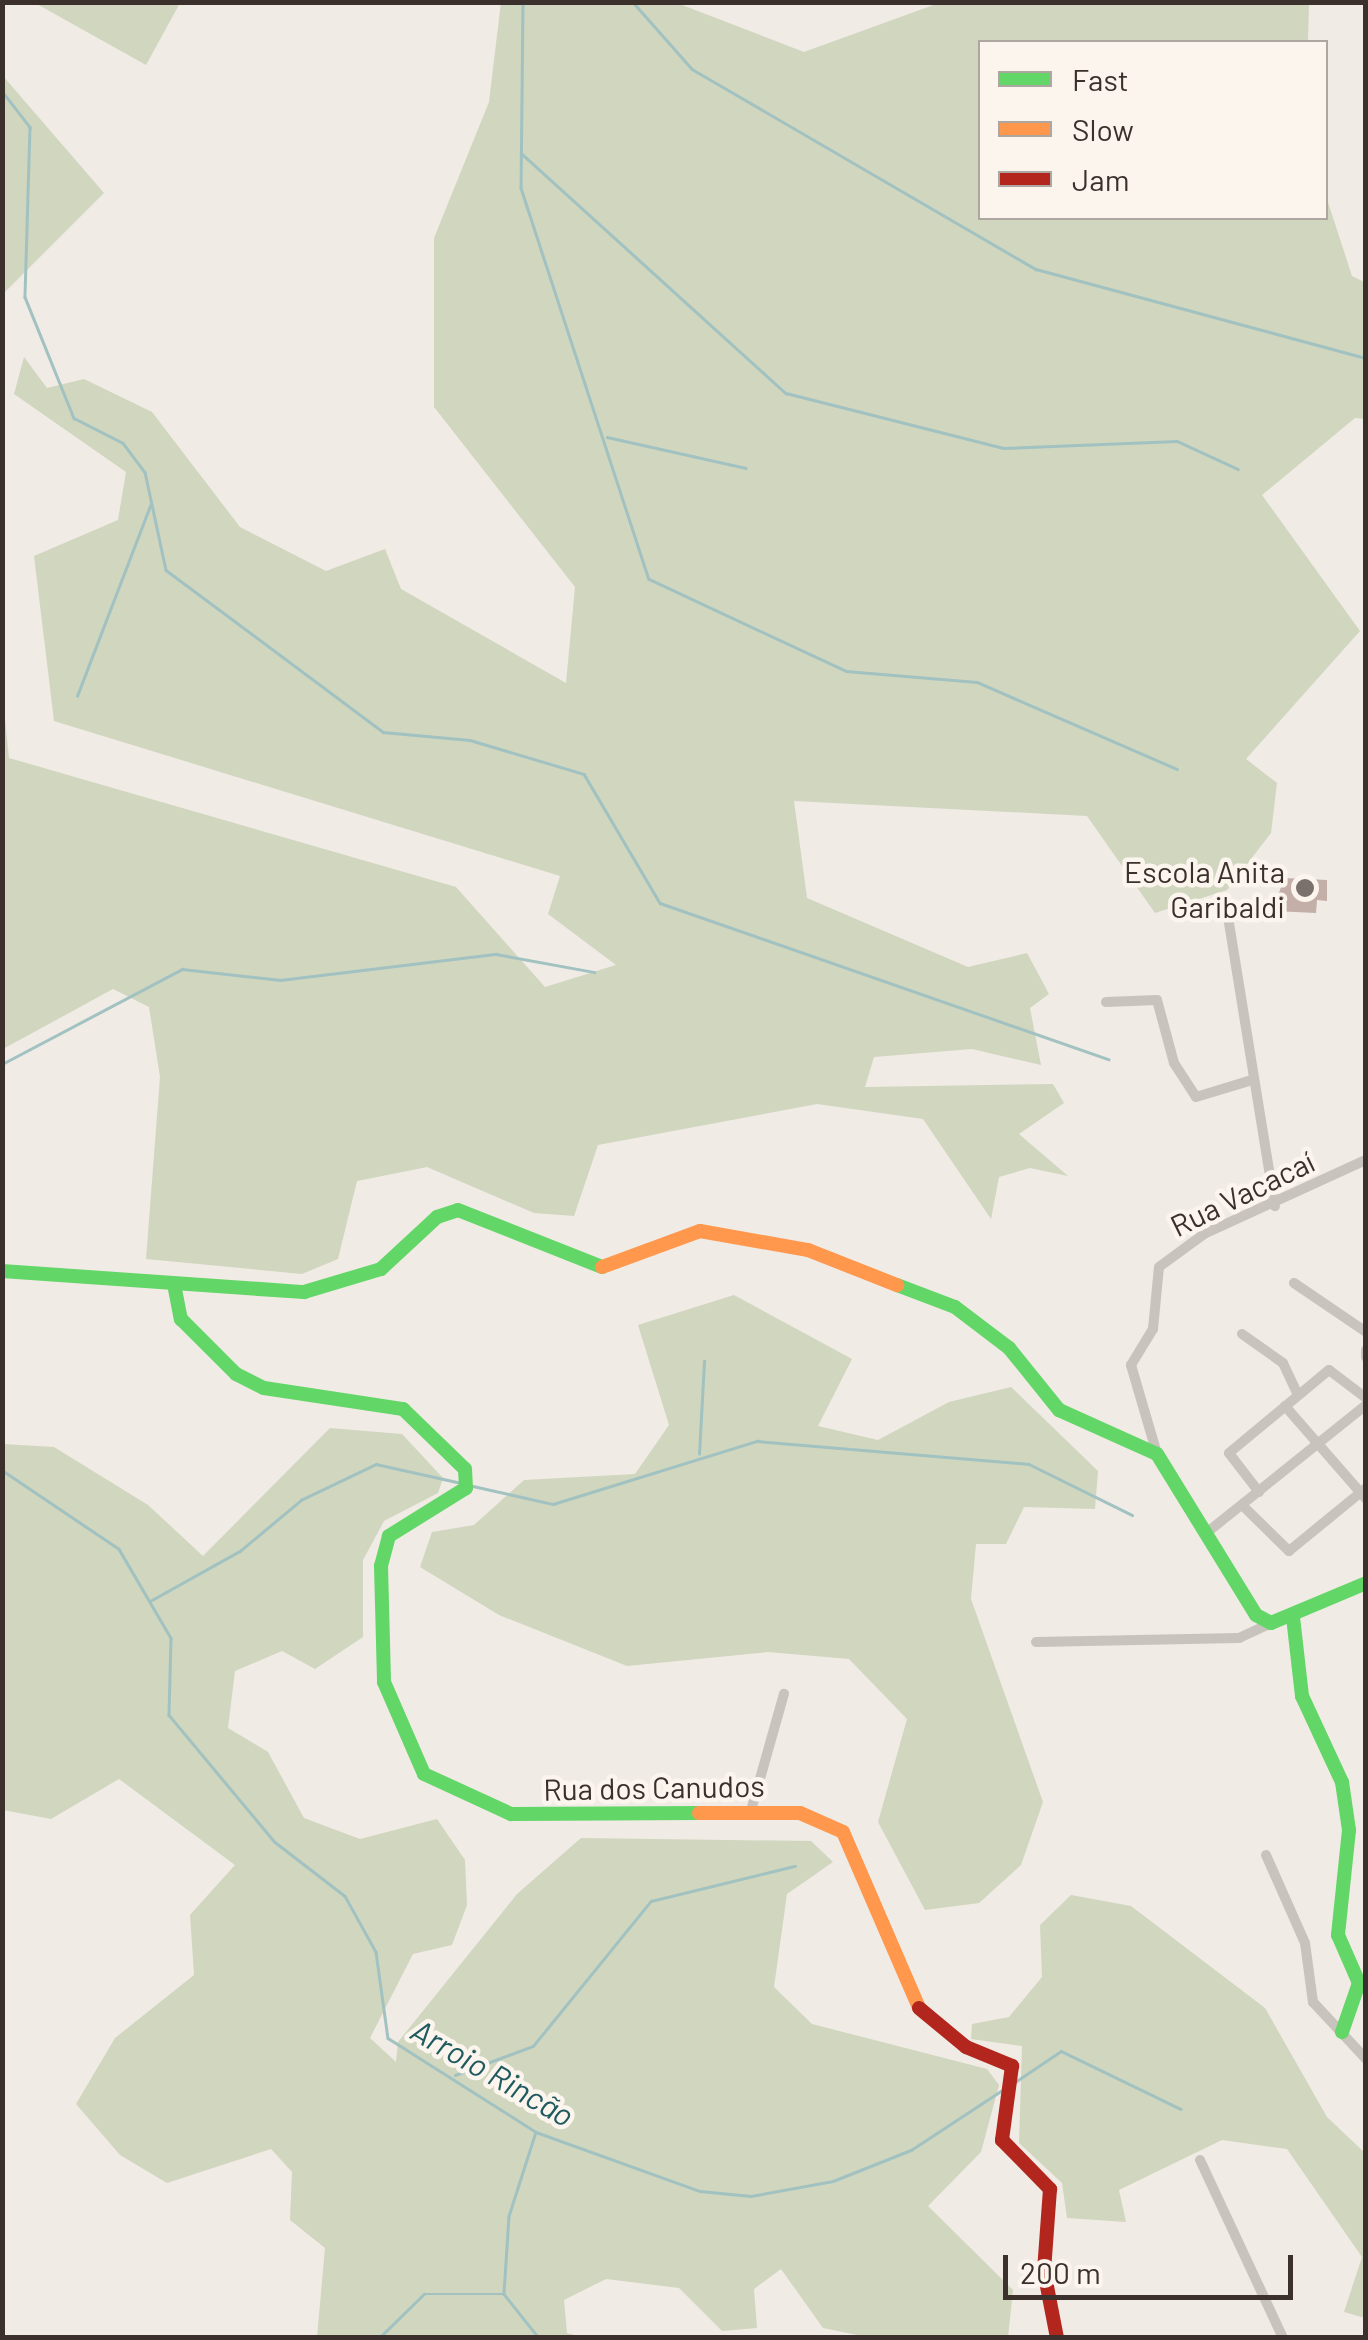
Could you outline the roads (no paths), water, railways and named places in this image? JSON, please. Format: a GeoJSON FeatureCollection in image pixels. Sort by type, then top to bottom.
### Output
{"type":"FeatureCollection","features":[{"type":"Feature","properties":{"kind":"street"},"geometry":{"type":"LineString","coordinates":[[1229,923],[1275,1206]]}},
{"type":"Feature","properties":{"kind":"street"},"geometry":{"type":"LineString","coordinates":[[1106,1002],[1157,1000],[1174,1063],[1196,1097],[1252,1080]]}},
{"type":"Feature","properties":{"kind":"street","name":"Rua Vacacaí"},"geometry":{"type":"LineString","coordinates":[[1157,1454],[1131,1365],[1154,1329],[1159,1267],[1204,1234],[1275,1206],[1366,1160]]}},
{"type":"Feature","properties":{"kind":"street"},"geometry":{"type":"LineString","coordinates":[[2,1271],[304,1292],[381,1269],[437,1217],[458,1210],[517,1227],[592,1266],[616,1268],[700,1231],[897,1278],[1008,1348],[1059,1410],[1157,1454],[1206,1534],[1237,1598],[1272,1623]]}},
{"type":"Feature","properties":{"kind":"street"},"geometry":{"type":"LineString","coordinates":[[1294,1283],[1366,1332]]}},
{"type":"Feature","properties":{"kind":"street","name":"Rua dos Canudos"},"geometry":{"type":"LineString","coordinates":[[174,1284],[181,1320],[236,1374],[264,1388],[403,1409],[468,1476],[466,1488],[389,1536],[381,1566],[376,1636],[384,1682],[424,1774],[480,1803],[542,1818],[800,1814],[843,1832],[912,2002],[966,2047],[1012,2066],[1002,2140],[1050,2189],[1044,2271],[1057,2338]]}},
{"type":"Feature","properties":{"kind":"street"},"geometry":{"type":"LineString","coordinates":[[1242,1334],[1283,1363],[1298,1395]]}},
{"type":"Feature","properties":{"kind":"street"},"geometry":{"type":"LineString","coordinates":[[1206,1534],[1324,1444],[1366,1402],[1329,1370],[1228,1455],[1259,1492]]}},
{"type":"Feature","properties":{"kind":"street"},"geometry":{"type":"LineString","coordinates":[[1242,1505],[1289,1551],[1364,1493],[1324,1444],[1285,1406]]}},
{"type":"Feature","properties":{"kind":"street"},"geometry":{"type":"LineString","coordinates":[[1036,1642],[1238,1638],[1366,1584]]}},
{"type":"Feature","properties":{"kind":"street"},"geometry":{"type":"LineString","coordinates":[[1293,1617],[1302,1696],[1342,1782],[1349,1830],[1338,1935],[1360,1984],[1342,2032]]}},
{"type":"Feature","properties":{"kind":"street"},"geometry":{"type":"LineString","coordinates":[[750,1814],[784,1694]]}},
{"type":"Feature","properties":{"kind":"street"},"geometry":{"type":"LineString","coordinates":[[1349,1830],[1366,1828]]}},
{"type":"Feature","properties":{"kind":"street"},"geometry":{"type":"LineString","coordinates":[[1266,1855],[1304,1943],[1306,1984],[1366,2059]]}},
{"type":"Feature","properties":{"kind":"street"},"geometry":{"type":"LineString","coordinates":[[1200,2160],[1283,2338]]}},
{"type":"Feature","properties":{"kind":"waterway"},"geometry":{"type":"LineString","coordinates":[[523,2],[521,188],[649,579],[846,671],[977,682],[1177,769]]}},
{"type":"Feature","properties":{"kind":"waterway"},"geometry":{"type":"LineString","coordinates":[[633,2],[692,69],[1036,269],[1366,358]]}},
{"type":"Feature","properties":{"kind":"waterway"},"geometry":{"type":"LineString","coordinates":[[2,91],[30,127],[25,297],[74,418],[123,443],[145,472],[166,570],[383,732],[470,740],[584,774],[660,903],[1109,1059]]}},
{"type":"Feature","properties":{"kind":"waterway"},"geometry":{"type":"LineString","coordinates":[[521,153],[786,393],[1003,448],[1177,441],[1238,469]]}},
{"type":"Feature","properties":{"kind":"waterway"},"geometry":{"type":"LineString","coordinates":[[607,437],[746,468]]}},
{"type":"Feature","properties":{"kind":"waterway"},"geometry":{"type":"LineString","coordinates":[[77,696],[150,506]]}},
{"type":"Feature","properties":{"kind":"waterway"},"geometry":{"type":"LineString","coordinates":[[2,1064],[182,969],[280,980],[496,954],[594,972]]}},
{"type":"Feature","properties":{"kind":"waterway"},"geometry":{"type":"LineString","coordinates":[[699,1454],[704,1361]]}},
{"type":"Feature","properties":{"kind":"waterway"},"geometry":{"type":"LineString","coordinates":[[473,1486],[553,1504],[757,1441],[1029,1464],[1132,1515]]}},
{"type":"Feature","properties":{"kind":"waterway"},"geometry":{"type":"LineString","coordinates":[[150,1601],[240,1551],[301,1500],[376,1464],[461,1483]]}},
{"type":"Feature","properties":{"kind":"waterway","name":"Arroio Rincão"},"geometry":{"type":"LineString","coordinates":[[2,1470],[119,1549],[171,1638],[169,1715],[275,1842],[345,1896],[376,1952],[388,2038],[536,2132],[700,2191],[751,2196],[833,2181],[911,2150],[1004,2089]]}},
{"type":"Feature","properties":{"kind":"waterway"},"geometry":{"type":"LineString","coordinates":[[455,2075],[533,2046],[651,1901],[795,1866]]}},
{"type":"Feature","properties":{"kind":"waterway","name":"Arroio Rincão"},"geometry":{"type":"LineString","coordinates":[[1015,2082],[1061,2051],[1181,2109]]}},
{"type":"Feature","properties":{"kind":"waterway"},"geometry":{"type":"LineString","coordinates":[[536,2132],[509,2216],[504,2294],[539,2338]]}},
{"type":"Feature","properties":{"kind":"waterway"},"geometry":{"type":"LineString","coordinates":[[379,2338],[424,2294],[504,2294]]}},
{"type":"Feature","properties":{"kind":"place","name":"Escola Anita Garibaldi"},"geometry":{"type":"Point","coordinates":[1305,888]}}]}
